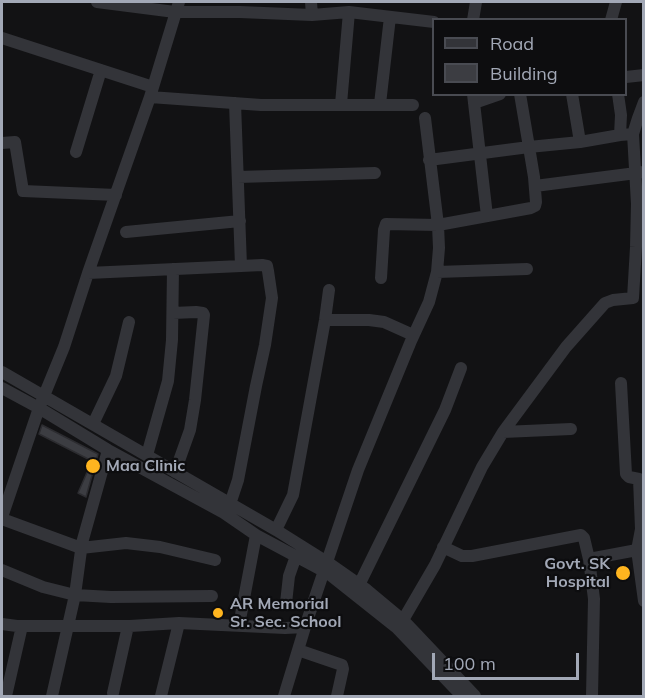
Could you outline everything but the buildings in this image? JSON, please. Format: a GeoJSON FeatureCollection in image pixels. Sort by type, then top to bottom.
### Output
{"type":"FeatureCollection","features":[{"type":"Feature","properties":{"kind":"street"},"geometry":{"type":"LineString","coordinates":[[97,2],[312,15],[349,12],[432,22]]}},
{"type":"Feature","properties":{"kind":"street"},"geometry":{"type":"LineString","coordinates":[[311,2],[312,15]]}},
{"type":"Feature","properties":{"kind":"street"},"geometry":{"type":"LineString","coordinates":[[473,18],[476,2]]}},
{"type":"Feature","properties":{"kind":"street"},"geometry":{"type":"LineString","coordinates":[[612,18],[616,2]]}},
{"type":"Feature","properties":{"kind":"street"},"geometry":{"type":"LineString","coordinates":[[177,7],[152,92],[2,518],[81,548],[126,543],[160,547],[215,560]]}},
{"type":"Feature","properties":{"kind":"street"},"geometry":{"type":"LineString","coordinates":[[342,104],[349,12]]}},
{"type":"Feature","properties":{"kind":"street"},"geometry":{"type":"LineString","coordinates":[[380,104],[390,17]]}},
{"type":"Feature","properties":{"kind":"street"},"geometry":{"type":"LineString","coordinates":[[2,38],[101,70],[152,92],[261,105],[413,105]]}},
{"type":"Feature","properties":{"kind":"street"},"geometry":{"type":"LineString","coordinates":[[76,152],[101,70]]}},
{"type":"Feature","properties":{"kind":"street"},"geometry":{"type":"LineString","coordinates":[[627,77],[644,75]]}},
{"type":"Feature","properties":{"kind":"street"},"geometry":{"type":"LineString","coordinates":[[487,216],[474,99],[490,96]]}},
{"type":"Feature","properties":{"kind":"street"},"geometry":{"type":"LineString","coordinates":[[381,278],[386,224],[438,225],[535,206],[535,186],[520,96]]}},
{"type":"Feature","properties":{"kind":"street"},"geometry":{"type":"LineString","coordinates":[[572,96],[580,142]]}},
{"type":"Feature","properties":{"kind":"street"},"geometry":{"type":"LineString","coordinates":[[403,620],[435,565],[482,467],[503,432],[566,347],[605,303],[613,300],[638,299],[640,247],[637,204],[640,172],[621,115],[618,96]]}},
{"type":"Feature","properties":{"kind":"street"},"geometry":{"type":"LineString","coordinates":[[429,160],[580,142],[627,134],[641,118],[644,102]]}},
{"type":"Feature","properties":{"kind":"street"},"geometry":{"type":"LineString","coordinates":[[235,103],[241,266]]}},
{"type":"Feature","properties":{"kind":"street"},"geometry":{"type":"LineString","coordinates":[[284,696],[358,470],[413,335],[429,302],[437,273],[438,225],[425,118]]}},
{"type":"Feature","properties":{"kind":"street"},"geometry":{"type":"LineString","coordinates":[[2,143],[15,142],[23,190],[116,195]]}},
{"type":"Feature","properties":{"kind":"street"},"geometry":{"type":"LineString","coordinates":[[238,177],[375,172]]}},
{"type":"Feature","properties":{"kind":"street"},"geometry":{"type":"LineString","coordinates":[[535,186],[640,172]]}},
{"type":"Feature","properties":{"kind":"street"},"geometry":{"type":"LineString","coordinates":[[126,232],[240,220]]}},
{"type":"Feature","properties":{"kind":"street"},"geometry":{"type":"LineString","coordinates":[[88,273],[262,265],[267,267],[272,298],[266,345],[238,480],[230,504]]}},
{"type":"Feature","properties":{"kind":"street"},"geometry":{"type":"LineString","coordinates":[[147,455],[168,381],[172,340],[173,269]]}},
{"type":"Feature","properties":{"kind":"street"},"geometry":{"type":"LineString","coordinates":[[437,273],[527,269]]}},
{"type":"Feature","properties":{"kind":"street"},"geometry":{"type":"LineString","coordinates":[[276,530],[293,495],[325,320],[328,290]]}},
{"type":"Feature","properties":{"kind":"street"},"geometry":{"type":"LineString","coordinates":[[173,314],[196,312],[204,315],[190,430],[175,472]]}},
{"type":"Feature","properties":{"kind":"street"},"geometry":{"type":"LineString","coordinates":[[325,320],[384,322],[413,335]]}},
{"type":"Feature","properties":{"kind":"street"},"geometry":{"type":"LineString","coordinates":[[93,424],[116,376],[129,322]]}},
{"type":"Feature","properties":{"kind":"street"},"geometry":{"type":"LineString","coordinates":[[359,585],[445,410],[461,368]]}},
{"type":"Feature","properties":{"kind":"street"},"geometry":{"type":"LineString","coordinates":[[2,372],[276,530],[326,566],[359,585],[403,620],[475,696]]}},
{"type":"Feature","properties":{"kind":"street"},"geometry":{"type":"LineString","coordinates":[[621,383],[626,474],[629,477],[641,478],[641,529],[637,550],[644,601]]}},
{"type":"Feature","properties":{"kind":"street"},"geometry":{"type":"LineString","coordinates":[[2,388],[108,450],[224,513],[256,535],[296,556],[326,566],[397,628],[462,696]]}},
{"type":"Feature","properties":{"kind":"street"},"geometry":{"type":"LineString","coordinates":[[503,432],[571,429]]}},
{"type":"Feature","properties":{"kind":"street"},"geometry":{"type":"LineString","coordinates":[[52,696],[69,625],[81,548],[108,450]]}},
{"type":"Feature","properties":{"kind":"street"},"geometry":{"type":"LineString","coordinates":[[239,625],[256,535]]}},
{"type":"Feature","properties":{"kind":"street"},"geometry":{"type":"LineString","coordinates":[[443,547],[462,556],[472,556],[581,535],[584,538],[589,559],[594,599],[592,696]]}},
{"type":"Feature","properties":{"kind":"street"},"geometry":{"type":"LineString","coordinates":[[589,559],[637,550]]}},
{"type":"Feature","properties":{"kind":"street"},"geometry":{"type":"LineString","coordinates":[[286,603],[296,556]]}},
{"type":"Feature","properties":{"kind":"street"},"geometry":{"type":"LineString","coordinates":[[2,570],[43,587],[75,594],[111,597],[212,596]]}},
{"type":"Feature","properties":{"kind":"street"},"geometry":{"type":"LineString","coordinates":[[2,624],[128,626],[179,623],[305,627]]}},
{"type":"Feature","properties":{"kind":"street"},"geometry":{"type":"LineString","coordinates":[[161,696],[179,623]]}},
{"type":"Feature","properties":{"kind":"street"},"geometry":{"type":"LineString","coordinates":[[6,696],[22,626]]}},
{"type":"Feature","properties":{"kind":"street"},"geometry":{"type":"LineString","coordinates":[[113,693],[128,626]]}},
{"type":"Feature","properties":{"kind":"street"},"geometry":{"type":"LineString","coordinates":[[298,650],[342,664],[337,696]]}},
{"type":"Feature","properties":{"kind":"place","name":"Maa Clinic"},"geometry":{"type":"Point","coordinates":[93,466]}},
{"type":"Feature","properties":{"kind":"place","name":"Govt. SK Hospital"},"geometry":{"type":"Point","coordinates":[623,573]}},
{"type":"Feature","properties":{"kind":"place","name":"AR Memorial Sr. Sec. School"},"geometry":{"type":"Point","coordinates":[218,613]}}]}
